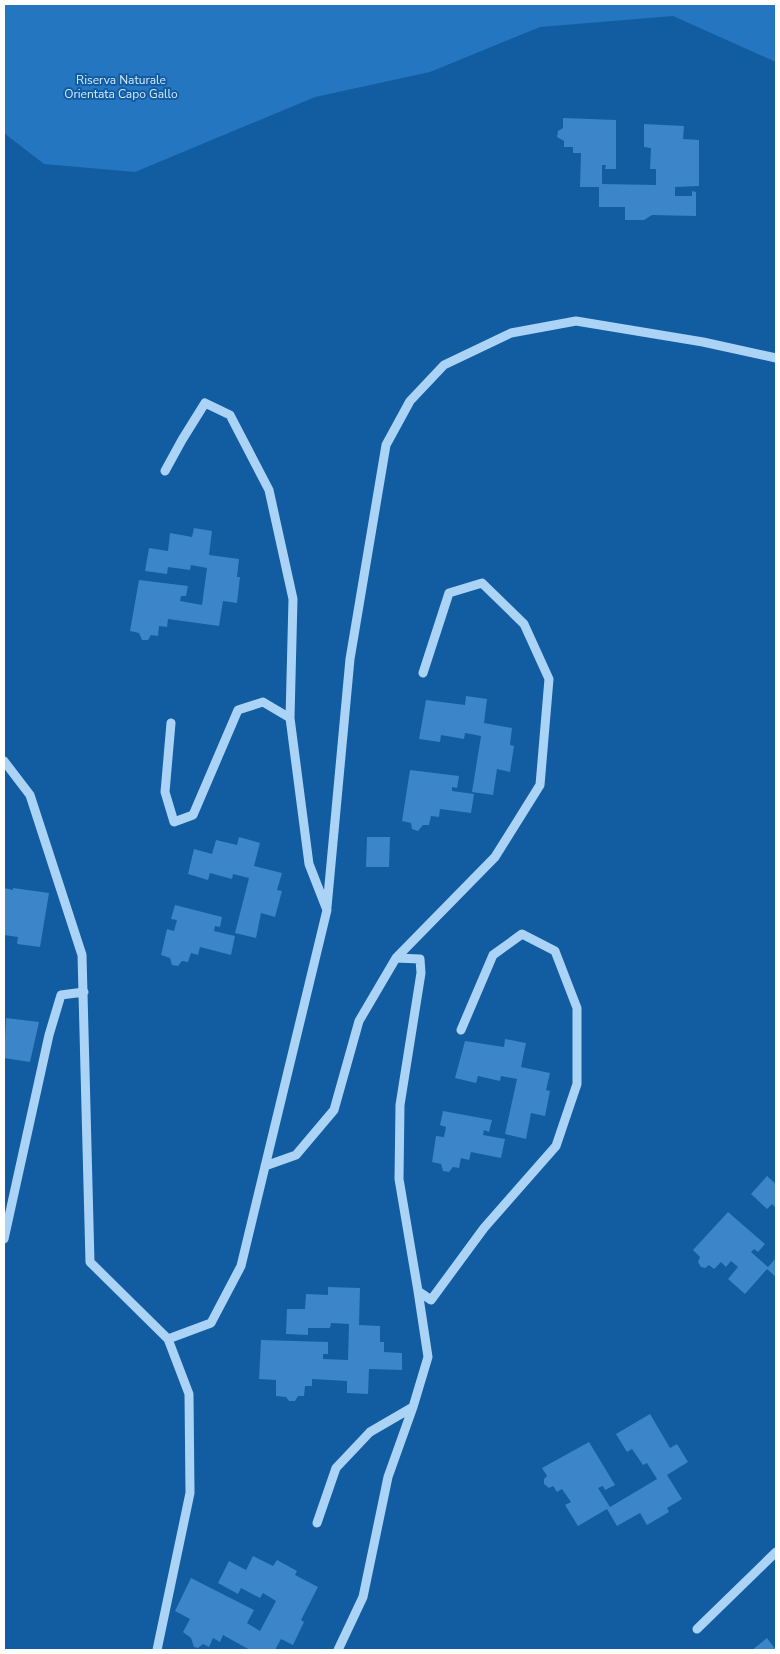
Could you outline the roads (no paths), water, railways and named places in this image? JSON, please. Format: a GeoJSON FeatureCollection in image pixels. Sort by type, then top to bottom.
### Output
{"type":"FeatureCollection","features":[{"type":"Feature","properties":{"kind":"street"},"geometry":{"type":"LineString","coordinates":[[168,1339],[211,1323],[242,1266],[327,910],[350,659],[386,445],[410,401],[444,365],[511,333],[576,321],[703,342],[776,358]]}},
{"type":"Feature","properties":{"kind":"street"},"geometry":{"type":"LineString","coordinates":[[165,471],[205,403],[230,415],[269,490],[292,600],[290,718],[309,864],[327,910]]}},
{"type":"Feature","properties":{"kind":"street"},"geometry":{"type":"LineString","coordinates":[[265,1166],[296,1155],[334,1110],[359,1021],[396,958],[495,857],[540,785],[549,679],[524,624],[482,583],[449,593],[423,673]]}},
{"type":"Feature","properties":{"kind":"street"},"geometry":{"type":"LineString","coordinates":[[170,723],[165,792],[174,822],[193,815],[238,710],[263,702],[290,718]]}},
{"type":"Feature","properties":{"kind":"street"},"geometry":{"type":"LineString","coordinates":[[4,761],[30,795],[82,955],[90,1262],[168,1339],[189,1394],[190,1493],[157,1650]]}},
{"type":"Feature","properties":{"kind":"street"},"geometry":{"type":"LineString","coordinates":[[418,1291],[431,1300],[484,1228],[556,1146],[577,1084],[577,1008],[555,951],[522,934],[494,955],[461,1030]]}},
{"type":"Feature","properties":{"kind":"street"},"geometry":{"type":"LineString","coordinates":[[338,1650],[363,1597],[388,1477],[413,1407],[428,1357],[399,1179],[400,1105],[421,973],[420,959],[396,958]]}},
{"type":"Feature","properties":{"kind":"street"},"geometry":{"type":"LineString","coordinates":[[4,1238],[49,1035],[61,994],[84,992]]}},
{"type":"Feature","properties":{"kind":"street"},"geometry":{"type":"LineString","coordinates":[[317,1523],[336,1468],[370,1432],[413,1407]]}},
{"type":"Feature","properties":{"kind":"street"},"geometry":{"type":"LineString","coordinates":[[696,1629],[776,1552]]}},
{"type":"Feature","properties":{"kind":"park label","name":"Riserva Naturale Orientata Capo Gallo"},"geometry":{"type":"Point","coordinates":[121,87]}}]}
